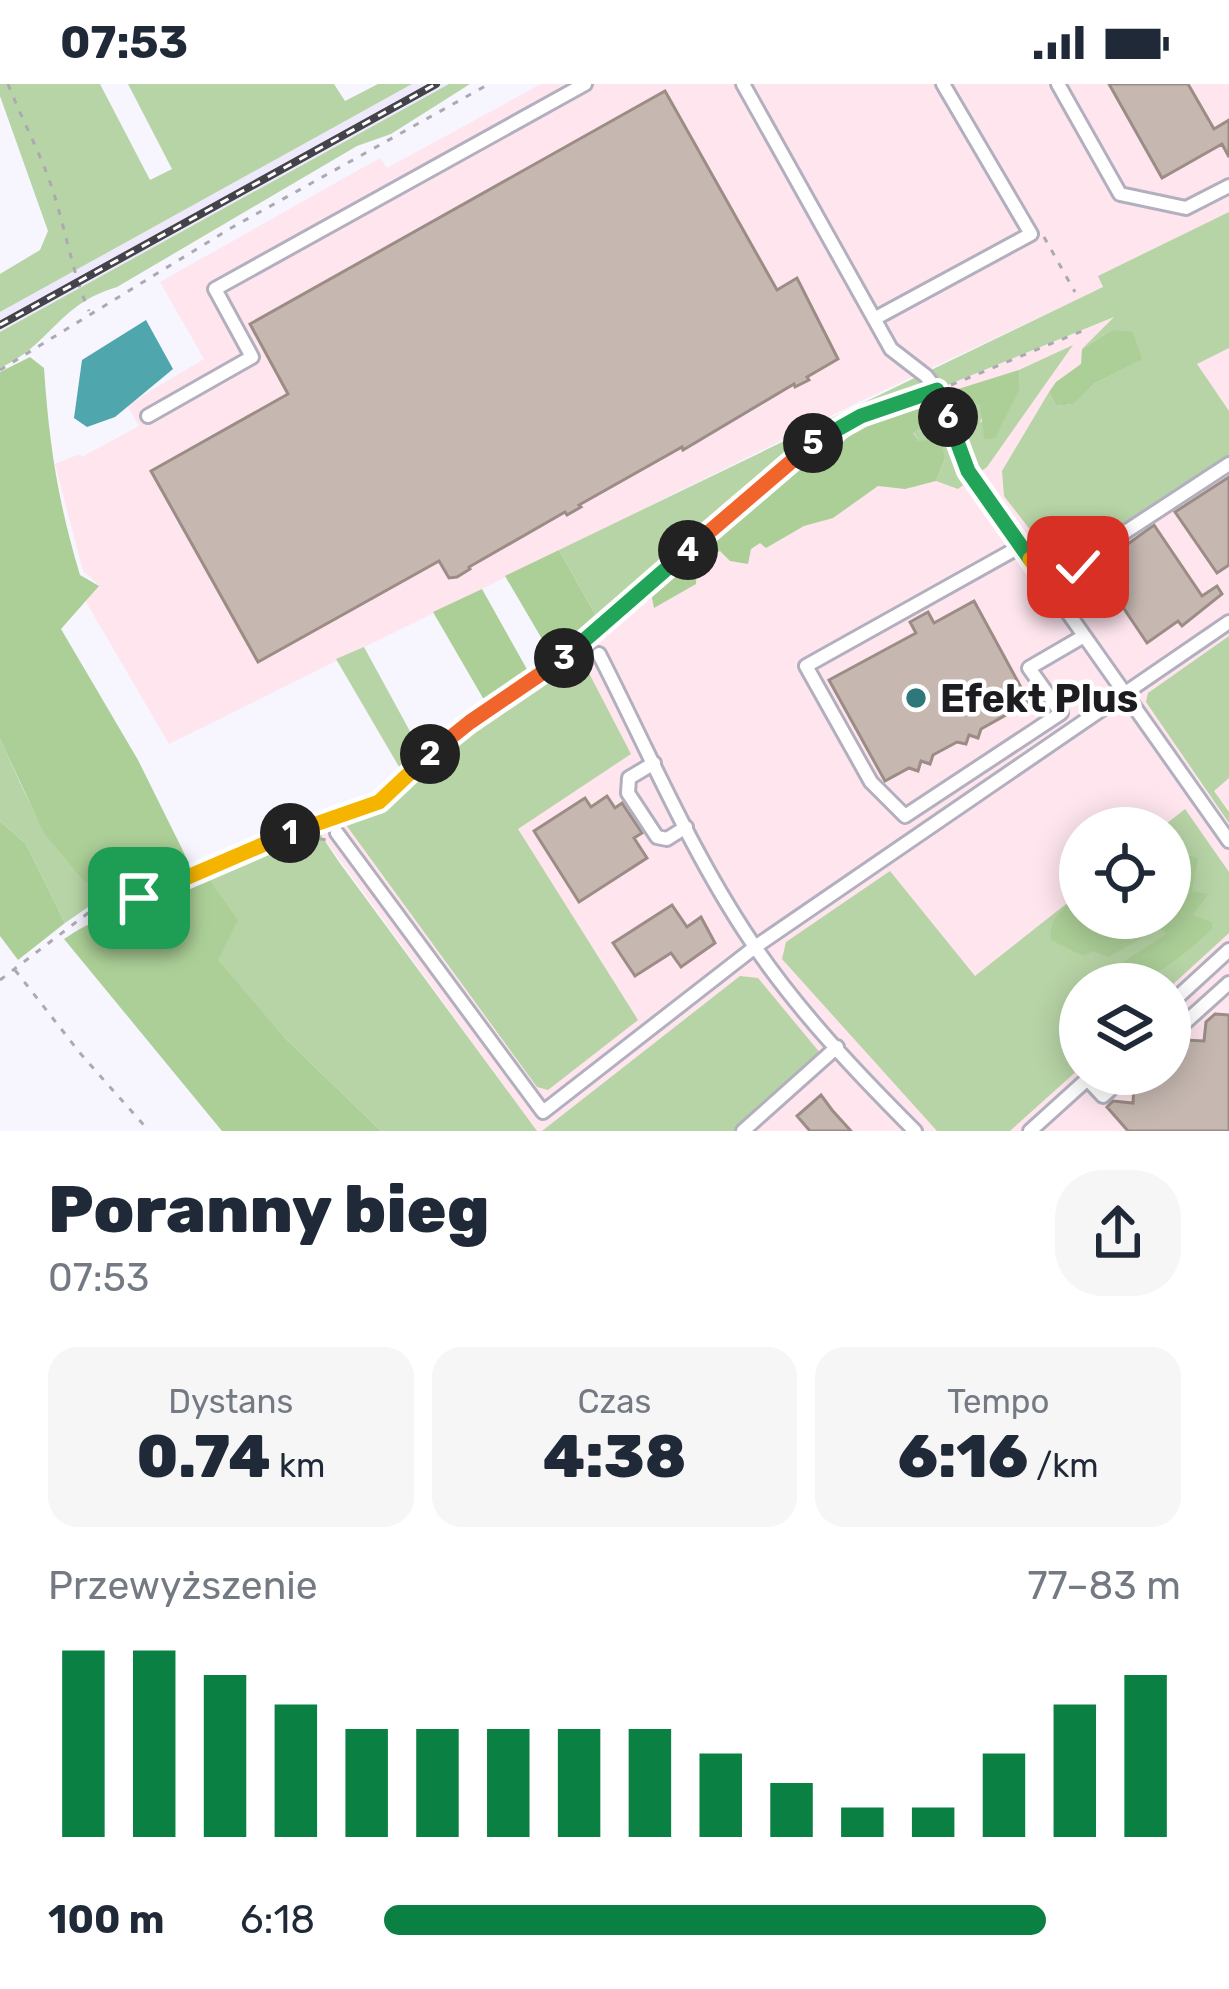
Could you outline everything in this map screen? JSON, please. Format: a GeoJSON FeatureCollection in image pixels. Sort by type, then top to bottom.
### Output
{"type":"FeatureCollection","features":[{"type":"Feature","properties":{"kind":"street"},"geometry":{"type":"LineString","coordinates":[[148,416],[252,357],[215,289],[585,84]]}},
{"type":"Feature","properties":{"kind":"street"},"geometry":{"type":"LineString","coordinates":[[743,84],[891,350],[938,392],[974,479],[1229,841]]}},
{"type":"Feature","properties":{"kind":"street"},"geometry":{"type":"LineString","coordinates":[[874,319],[1031,235],[944,84]]}},
{"type":"Feature","properties":{"kind":"street"},"geometry":{"type":"LineString","coordinates":[[1058,84],[1120,194],[1186,208],[1229,186]]}},
{"type":"Feature","properties":{"kind":"street"},"geometry":{"type":"LineString","coordinates":[[1052,590],[1104,545],[1229,464]]}},
{"type":"Feature","properties":{"kind":"street"},"geometry":{"type":"LineString","coordinates":[[1021,546],[806,666],[871,782],[905,816],[1061,713],[1029,668],[1084,636]]}},
{"type":"Feature","properties":{"kind":"street"},"geometry":{"type":"LineString","coordinates":[[339,836],[544,1112],[755,947],[1229,622]]}},
{"type":"Feature","properties":{"kind":"street"},"geometry":{"type":"LineString","coordinates":[[599,654],[686,827],[755,947],[837,1048],[914,1131]]}},
{"type":"Feature","properties":{"kind":"street"},"geometry":{"type":"LineString","coordinates":[[654,763],[629,778],[628,793],[657,837],[667,839],[686,827]]}},
{"type":"Feature","properties":{"kind":"street"},"geometry":{"type":"LineString","coordinates":[[1191,985],[1229,950]]}},
{"type":"Feature","properties":{"kind":"street"},"geometry":{"type":"LineString","coordinates":[[1191,1017],[1229,983]]}},
{"type":"Feature","properties":{"kind":"street"},"geometry":{"type":"LineString","coordinates":[[743,1131],[837,1048]]}},
{"type":"Feature","properties":{"kind":"street"},"geometry":{"type":"LineString","coordinates":[[1030,1131],[1069,1095]]}},
{"type":"Feature","properties":{"kind":"path"},"geometry":{"type":"LineString","coordinates":[[8,84],[39,149],[71,266],[90,312]]}},
{"type":"Feature","properties":{"kind":"path"},"geometry":{"type":"LineString","coordinates":[[0,370],[90,312],[489,84]]}},
{"type":"Feature","properties":{"kind":"path"},"geometry":{"type":"LineString","coordinates":[[0,980],[96,907],[159,891],[322,818],[367,808],[390,794],[448,738],[557,664],[804,448],[861,416],[938,392],[1082,331]]}},
{"type":"Feature","properties":{"kind":"path"},"geometry":{"type":"LineString","coordinates":[[286,835],[336,842],[339,836]]}},
{"type":"Feature","properties":{"kind":"path"},"geometry":{"type":"LineString","coordinates":[[14,968],[148,1131]]}},
{"type":"Feature","properties":{"kind":"shaded area"},"geometry":{"type":"Polygon","coordinates":[[[412,84],[449,84],[0,332],[0,312],[412,84]]]}},
{"type":"Feature","properties":{"kind":"shaded area"},"geometry":{"type":"Polygon","coordinates":[[[541,84],[1229,84],[1229,1131],[537,1131],[315,826],[385,804],[447,743],[556,672],[835,431],[1117,316],[1104,287],[859,402],[169,744],[86,602],[99,585],[83,571],[55,464],[82,457],[139,426],[127,405],[204,359],[160,282],[380,158],[387,168],[541,84]]]}},
{"type":"Feature","properties":{"kind":"green space"},"geometry":{"type":"Polygon","coordinates":[[[0,84],[100,84],[150,180],[172,169],[128,84],[334,84],[345,101],[378,84],[412,84],[0,312],[0,274],[40,250],[48,231],[0,96],[0,84]]]}},
{"type":"Feature","properties":{"kind":"green space"},"geometry":{"type":"Polygon","coordinates":[[[449,84],[470,84],[391,134],[357,146],[117,287],[97,294],[0,368],[0,332],[449,84]]]}},
{"type":"Feature","properties":{"kind":"green space"},"geometry":{"type":"Polygon","coordinates":[[[1229,212],[1229,348],[1197,364],[1229,411],[1229,455],[1059,567],[1004,496],[1002,471],[1049,392],[1056,406],[1072,404],[1094,384],[1141,359],[1112,330],[1082,349],[1114,317],[835,431],[600,623],[559,550],[1103,287],[1098,276],[1229,212]]]}},
{"type":"Feature","properties":{"kind":"green space"},"geometry":{"type":"Polygon","coordinates":[[[1112,330],[1133,332],[1142,359],[1094,384],[1073,404],[1056,406],[1049,392],[1056,382],[1081,364],[1082,349],[1112,330]]]}},
{"type":"Feature","properties":{"kind":"green space"},"geometry":{"type":"Polygon","coordinates":[[[1073,345],[987,467],[958,489],[936,481],[945,459],[913,432],[927,423],[916,400],[955,390],[960,403],[980,403],[984,410],[980,423],[1020,388],[1019,370],[1073,345]]]}},
{"type":"Feature","properties":{"kind":"green space"},"geometry":{"type":"Polygon","coordinates":[[[30,357],[44,368],[56,473],[80,575],[99,586],[61,629],[138,760],[192,869],[112,898],[82,879],[44,833],[0,739],[0,372],[30,357]]]}},
{"type":"Feature","properties":{"kind":"green space"},"geometry":{"type":"Polygon","coordinates":[[[1019,370],[1020,388],[995,438],[984,439],[980,404],[960,403],[955,390],[1019,370]]]}},
{"type":"Feature","properties":{"kind":"green space"},"geometry":{"type":"Polygon","coordinates":[[[916,400],[927,423],[913,433],[919,441],[940,438],[945,459],[936,481],[905,489],[878,486],[833,518],[804,526],[766,548],[760,543],[751,549],[748,564],[730,561],[720,551],[697,565],[696,584],[654,608],[650,588],[790,465],[836,449],[862,423],[916,400]]]}},
{"type":"Feature","properties":{"kind":"green space"},"geometry":{"type":"Polygon","coordinates":[[[559,550],[600,623],[556,663],[505,576],[559,550]]]}},
{"type":"Feature","properties":{"kind":"green space"},"geometry":{"type":"Polygon","coordinates":[[[482,589],[533,680],[487,705],[433,612],[482,589]]]}},
{"type":"Feature","properties":{"kind":"green space"},"geometry":{"type":"Polygon","coordinates":[[[1229,636],[1229,778],[1214,791],[1229,812],[1229,823],[1146,702],[1148,693],[1229,636]]]}},
{"type":"Feature","properties":{"kind":"green space"},"geometry":{"type":"Polygon","coordinates":[[[364,647],[424,757],[405,777],[336,659],[364,647]]]}},
{"type":"Feature","properties":{"kind":"green space"},"geometry":{"type":"Polygon","coordinates":[[[578,652],[631,754],[518,829],[638,1020],[548,1090],[537,1087],[341,818],[385,804],[447,743],[556,672],[578,652]]]}},
{"type":"Feature","properties":{"kind":"green space"},"geometry":{"type":"Polygon","coordinates":[[[0,739],[57,847],[90,883],[112,898],[91,905],[65,923],[26,844],[0,821],[0,739]]]}},
{"type":"Feature","properties":{"kind":"green space"},"geometry":{"type":"Polygon","coordinates":[[[1191,818],[1229,872],[1229,933],[1191,968],[1191,963],[1059,963],[1059,1087],[1010,1131],[937,1131],[782,959],[786,942],[890,871],[975,976],[1059,910],[1059,939],[1191,939],[1191,818]]]}},
{"type":"Feature","properties":{"kind":"green space"},"geometry":{"type":"Polygon","coordinates":[[[0,821],[26,844],[65,923],[18,960],[0,936],[0,821]]]}},
{"type":"Feature","properties":{"kind":"green space"},"geometry":{"type":"Polygon","coordinates":[[[315,826],[537,1131],[381,1131],[286,1039],[217,960],[206,875],[315,826]]]}},
{"type":"Feature","properties":{"kind":"green space"},"geometry":{"type":"Polygon","coordinates":[[[1191,856],[1198,858],[1192,891],[1208,894],[1193,915],[1212,922],[1212,929],[1171,963],[1122,963],[1158,939],[1191,939],[1191,856]]]}},
{"type":"Feature","properties":{"kind":"green space"},"geometry":{"type":"Polygon","coordinates":[[[206,875],[238,920],[218,960],[286,1039],[381,1131],[222,1131],[64,939],[206,875]]]}},
{"type":"Feature","properties":{"kind":"green space"},"geometry":{"type":"Polygon","coordinates":[[[1059,914],[1059,939],[1140,939],[1108,957],[1093,951],[1083,956],[1051,940],[1059,914]]]}},
{"type":"Feature","properties":{"kind":"green space"},"geometry":{"type":"Polygon","coordinates":[[[740,976],[758,978],[821,1054],[734,1131],[542,1131],[740,976]]]}},
{"type":"Feature","properties":{"kind":"water"},"geometry":{"type":"Polygon","coordinates":[[[146,320],[173,369],[115,417],[87,427],[74,418],[82,360],[146,320]]]}},
{"type":"Feature","properties":{"kind":"building"},"geometry":{"type":"Polygon","coordinates":[[[1109,84],[1188,84],[1214,129],[1229,120],[1229,157],[1222,144],[1162,178],[1109,84]]]}},
{"type":"Feature","properties":{"kind":"building"},"geometry":{"type":"Polygon","coordinates":[[[665,91],[777,290],[797,278],[838,359],[807,377],[809,380],[794,384],[565,512],[457,577],[449,578],[439,561],[258,662],[151,471],[288,394],[250,324],[665,91]]]}},
{"type":"Feature","properties":{"kind":"building"},"geometry":{"type":"Polygon","coordinates":[[[1229,477],[1229,565],[1217,573],[1175,512],[1229,477]]]}},
{"type":"Feature","properties":{"kind":"building"},"geometry":{"type":"Polygon","coordinates":[[[1154,525],[1202,596],[1217,586],[1222,594],[1182,626],[1178,621],[1147,643],[1096,567],[1154,525]]]}},
{"type":"Feature","properties":{"kind":"building","name":"Efekt Plus"},"geometry":{"type":"Polygon","coordinates":[[[974,601],[1029,702],[981,729],[978,738],[969,735],[966,744],[957,742],[933,755],[930,764],[921,761],[918,771],[909,768],[885,781],[829,680],[916,633],[910,622],[928,612],[934,623],[974,601]]]}},
{"type":"Feature","properties":{"kind":"building"},"geometry":{"type":"Polygon","coordinates":[[[607,796],[615,808],[622,803],[642,833],[634,838],[647,858],[579,902],[534,831],[585,798],[591,807],[607,796]]]}},
{"type":"Feature","properties":{"kind":"building"},"geometry":{"type":"Polygon","coordinates":[[[672,905],[687,927],[701,917],[715,943],[681,967],[671,953],[635,976],[613,943],[672,905]]]}},
{"type":"Feature","properties":{"kind":"building"},"geometry":{"type":"Polygon","coordinates":[[[1215,1014],[1229,1015],[1229,1131],[1128,1131],[1107,1107],[1113,1101],[1133,1103],[1133,1095],[1191,1095],[1191,1040],[1204,1041],[1206,1022],[1215,1014]]]}},
{"type":"Feature","properties":{"kind":"building"},"geometry":{"type":"Polygon","coordinates":[[[821,1095],[851,1131],[810,1131],[797,1116],[821,1095]]]}},
{"type":"Feature","properties":{"kind":"railway"},"geometry":{"type":"LineString","coordinates":[[0,325],[436,84]]}},
{"type":"Feature","properties":{"kind":"place","name":"Efekt Plus"},"geometry":{"type":"Point","coordinates":[916,698]}},
{"type":"Feature","properties":{"kind":"route"},"geometry":{"type":"LineString","coordinates":[[139,898],[322,818],[379,802],[448,738],[557,664],[804,448],[887,406],[937,390],[968,471],[1052,590],[1078,567]]}}]}
